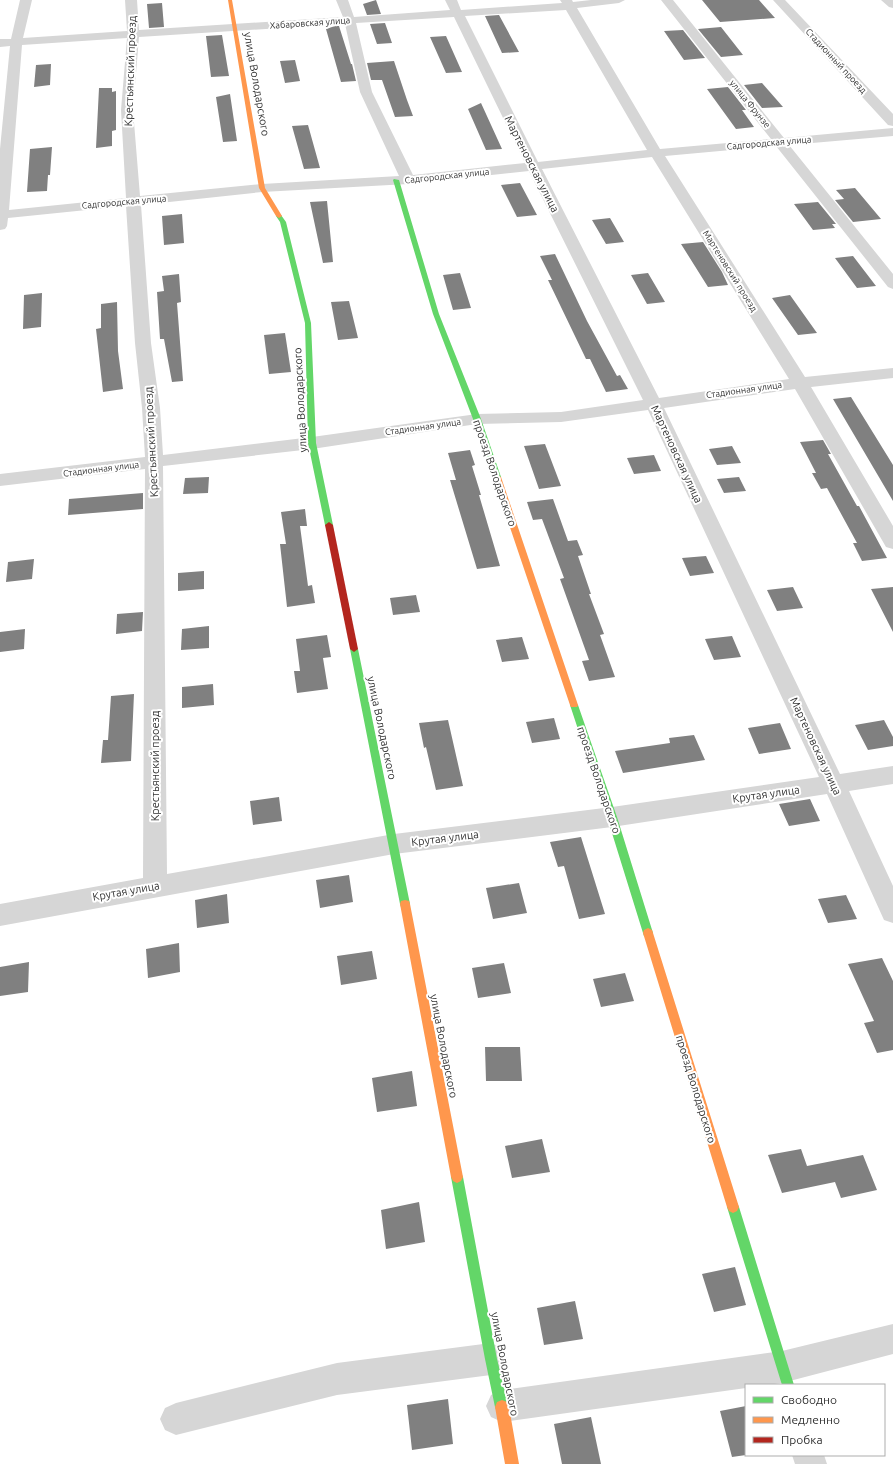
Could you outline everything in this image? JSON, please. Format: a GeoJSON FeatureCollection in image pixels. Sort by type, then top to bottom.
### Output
{"type":"FeatureCollection","features":[{"type":"Feature","properties":{"kind":"street"},"geometry":{"type":"LineString","coordinates":[[0,218],[16,41],[26,0]]}},
{"type":"Feature","properties":{"kind":"street","name":"Крестьянский проезд"},"geometry":{"type":"LineString","coordinates":[[131,0],[133,34],[127,110],[143,343],[152,408],[154,463],[155,886]]}},
{"type":"Feature","properties":{"kind":"street","name":"улица Володарского"},"geometry":{"type":"LineString","coordinates":[[230,0],[262,188],[283,222],[308,323],[312,443],[394,844],[512,1464]]}},
{"type":"Feature","properties":{"kind":"street","name":"проезд Володарского"},"geometry":{"type":"LineString","coordinates":[[342,0],[350,20],[366,92],[402,180],[436,314],[477,419],[612,816],[785,1376]]}},
{"type":"Feature","properties":{"kind":"street","name":"Хабаровская улица"},"geometry":{"type":"LineString","coordinates":[[0,43],[235,29],[350,20],[454,7],[619,0]]}},
{"type":"Feature","properties":{"kind":"street","name":"улица Фрунзе"},"geometry":{"type":"LineString","coordinates":[[667,0],[893,284]]}},
{"type":"Feature","properties":{"kind":"street","name":"Стадионный проезд"},"geometry":{"type":"LineString","coordinates":[[779,0],[893,122]]}},
{"type":"Feature","properties":{"kind":"street"},"geometry":{"type":"LineString","coordinates":[[887,0],[893,5]]}},
{"type":"Feature","properties":{"kind":"street","name":"Мартеновский проезд"},"geometry":{"type":"LineString","coordinates":[[567,3],[656,152],[800,383],[893,542]]}},
{"type":"Feature","properties":{"kind":"street","name":"Мартеновская улица"},"geometry":{"type":"LineString","coordinates":[[454,7],[653,403],[834,784],[893,912]]}},
{"type":"Feature","properties":{"kind":"street","name":"Садгородская улица"},"geometry":{"type":"LineString","coordinates":[[0,218],[134,201],[262,188],[402,180],[534,167],[656,152],[893,132]]}},
{"type":"Feature","properties":{"kind":"street","name":"Стадионная улица"},"geometry":{"type":"LineString","coordinates":[[0,480],[154,463],[312,443],[477,419],[561,417],[800,383],[893,373]]}},
{"type":"Feature","properties":{"kind":"street","name":"Крутая улица"},"geometry":{"type":"LineString","coordinates":[[0,915],[394,844],[612,816],[893,775]]}},
{"type":"Feature","properties":{"kind":"street"},"geometry":{"type":"LineString","coordinates":[[502,1406],[785,1376],[893,1339]]}},
{"type":"Feature","properties":{"kind":"street"},"geometry":{"type":"LineString","coordinates":[[176,1419],[337,1379],[492,1359]]}},
{"type":"Feature","properties":{"kind":"building"},"geometry":{"type":"Polygon","coordinates":[[[376,0],[381,14],[367,15],[363,4],[376,0]]]}},
{"type":"Feature","properties":{"kind":"building"},"geometry":{"type":"Polygon","coordinates":[[[702,0],[759,0],[775,18],[720,22],[702,0]]]}},
{"type":"Feature","properties":{"kind":"building"},"geometry":{"type":"Polygon","coordinates":[[[162,3],[164,27],[149,28],[147,4],[162,3]]]}},
{"type":"Feature","properties":{"kind":"building"},"geometry":{"type":"Polygon","coordinates":[[[499,15],[519,52],[502,53],[485,16],[499,15]]]}},
{"type":"Feature","properties":{"kind":"building"},"geometry":{"type":"Polygon","coordinates":[[[385,23],[392,43],[377,44],[370,24],[385,23]]]}},
{"type":"Feature","properties":{"kind":"building"},"geometry":{"type":"Polygon","coordinates":[[[339,26],[356,81],[341,82],[326,29],[339,26]]]}},
{"type":"Feature","properties":{"kind":"building"},"geometry":{"type":"Polygon","coordinates":[[[721,27],[743,55],[721,57],[698,29],[721,27]]]}},
{"type":"Feature","properties":{"kind":"building"},"geometry":{"type":"Polygon","coordinates":[[[683,30],[705,58],[684,60],[664,31],[683,30]]]}},
{"type":"Feature","properties":{"kind":"building"},"geometry":{"type":"Polygon","coordinates":[[[222,35],[229,76],[211,77],[206,36],[222,35]]]}},
{"type":"Feature","properties":{"kind":"building"},"geometry":{"type":"Polygon","coordinates":[[[446,36],[462,72],[446,73],[430,37],[446,36]]]}},
{"type":"Feature","properties":{"kind":"building"},"geometry":{"type":"Polygon","coordinates":[[[295,60],[300,81],[285,83],[280,61],[295,60]]]}},
{"type":"Feature","properties":{"kind":"building"},"geometry":{"type":"Polygon","coordinates":[[[394,61],[413,116],[395,117],[382,80],[371,80],[367,63],[394,61]]]}},
{"type":"Feature","properties":{"kind":"building"},"geometry":{"type":"Polygon","coordinates":[[[51,64],[50,85],[34,87],[36,65],[51,64]]]}},
{"type":"Feature","properties":{"kind":"building"},"geometry":{"type":"Polygon","coordinates":[[[762,83],[783,107],[762,108],[744,85],[762,83]]]}},
{"type":"Feature","properties":{"kind":"building"},"geometry":{"type":"Polygon","coordinates":[[[728,87],[746,110],[742,110],[754,127],[736,129],[707,89],[728,87]]]}},
{"type":"Feature","properties":{"kind":"building"},"geometry":{"type":"Polygon","coordinates":[[[99,88],[112,88],[112,92],[116,91],[116,130],[112,131],[112,146],[96,148],[99,88]]]}},
{"type":"Feature","properties":{"kind":"building"},"geometry":{"type":"Polygon","coordinates":[[[230,94],[237,141],[223,142],[216,97],[230,94]]]}},
{"type":"Feature","properties":{"kind":"building"},"geometry":{"type":"Polygon","coordinates":[[[481,103],[502,149],[486,150],[468,109],[481,103]]]}},
{"type":"Feature","properties":{"kind":"building"},"geometry":{"type":"Polygon","coordinates":[[[308,125],[320,168],[304,169],[292,126],[308,125]]]}},
{"type":"Feature","properties":{"kind":"building"},"geometry":{"type":"Polygon","coordinates":[[[52,147],[47,191],[27,192],[30,149],[52,147]]]}},
{"type":"Feature","properties":{"kind":"building"},"geometry":{"type":"Polygon","coordinates":[[[520,183],[537,215],[517,217],[501,185],[520,183]]]}},
{"type":"Feature","properties":{"kind":"building"},"geometry":{"type":"Polygon","coordinates":[[[855,188],[881,219],[853,222],[835,200],[844,199],[836,190],[855,188]]]}},
{"type":"Feature","properties":{"kind":"building"},"geometry":{"type":"Polygon","coordinates":[[[327,201],[333,262],[323,263],[310,202],[327,201]]]}},
{"type":"Feature","properties":{"kind":"building"},"geometry":{"type":"Polygon","coordinates":[[[818,202],[836,224],[832,224],[835,228],[813,230],[794,204],[818,202]]]}},
{"type":"Feature","properties":{"kind":"building"},"geometry":{"type":"Polygon","coordinates":[[[182,214],[184,243],[164,245],[162,216],[182,214]]]}},
{"type":"Feature","properties":{"kind":"building"},"geometry":{"type":"Polygon","coordinates":[[[610,218],[624,242],[606,244],[592,220],[610,218]]]}},
{"type":"Feature","properties":{"kind":"building"},"geometry":{"type":"Polygon","coordinates":[[[703,242],[722,272],[728,285],[708,287],[681,244],[703,242]]]}},
{"type":"Feature","properties":{"kind":"building"},"geometry":{"type":"Polygon","coordinates":[[[555,254],[587,321],[617,376],[620,375],[628,389],[606,392],[590,359],[586,359],[548,280],[552,280],[540,256],[555,254]]]}},
{"type":"Feature","properties":{"kind":"building"},"geometry":{"type":"Polygon","coordinates":[[[853,256],[876,286],[857,288],[835,258],[853,256]]]}},
{"type":"Feature","properties":{"kind":"building"},"geometry":{"type":"Polygon","coordinates":[[[460,273],[471,308],[453,310],[443,275],[460,273]]]}},
{"type":"Feature","properties":{"kind":"building"},"geometry":{"type":"Polygon","coordinates":[[[648,273],[665,302],[647,304],[631,275],[648,273]]]}},
{"type":"Feature","properties":{"kind":"building"},"geometry":{"type":"Polygon","coordinates":[[[179,274],[181,302],[177,303],[183,381],[172,382],[164,339],[160,339],[157,292],[164,291],[162,276],[179,274]]]}},
{"type":"Feature","properties":{"kind":"building"},"geometry":{"type":"Polygon","coordinates":[[[42,293],[41,327],[23,329],[24,295],[42,293]]]}},
{"type":"Feature","properties":{"kind":"building"},"geometry":{"type":"Polygon","coordinates":[[[790,295],[817,333],[798,335],[772,298],[790,295]]]}},
{"type":"Feature","properties":{"kind":"building"},"geometry":{"type":"Polygon","coordinates":[[[349,301],[358,338],[338,340],[331,302],[349,301]]]}},
{"type":"Feature","properties":{"kind":"building"},"geometry":{"type":"Polygon","coordinates":[[[117,302],[118,351],[123,389],[103,392],[96,329],[101,328],[101,304],[117,302]]]}},
{"type":"Feature","properties":{"kind":"building"},"geometry":{"type":"Polygon","coordinates":[[[285,333],[291,372],[269,374],[264,335],[285,333]]]}},
{"type":"Feature","properties":{"kind":"building"},"geometry":{"type":"Polygon","coordinates":[[[851,397],[893,465],[893,501],[833,399],[851,397]]]}},
{"type":"Feature","properties":{"kind":"building"},"geometry":{"type":"Polygon","coordinates":[[[823,440],[831,454],[828,454],[857,506],[859,506],[887,558],[862,561],[853,543],[857,543],[827,488],[821,489],[812,473],[816,473],[800,442],[823,440]]]}},
{"type":"Feature","properties":{"kind":"building"},"geometry":{"type":"Polygon","coordinates":[[[545,444],[561,486],[539,489],[524,446],[545,444]]]}},
{"type":"Feature","properties":{"kind":"building"},"geometry":{"type":"Polygon","coordinates":[[[732,446],[741,463],[717,465],[709,449],[732,446]]]}},
{"type":"Feature","properties":{"kind":"building"},"geometry":{"type":"Polygon","coordinates":[[[470,450],[475,465],[472,466],[481,495],[479,495],[500,566],[477,569],[450,480],[456,480],[448,453],[470,450]]]}},
{"type":"Feature","properties":{"kind":"building"},"geometry":{"type":"Polygon","coordinates":[[[654,455],[661,471],[634,474],[627,458],[654,455]]]}},
{"type":"Feature","properties":{"kind":"building"},"geometry":{"type":"Polygon","coordinates":[[[209,477],[208,493],[183,494],[185,478],[209,477]]]}},
{"type":"Feature","properties":{"kind":"building"},"geometry":{"type":"Polygon","coordinates":[[[739,477],[746,491],[724,493],[717,479],[739,477]]]}},
{"type":"Feature","properties":{"kind":"building"},"geometry":{"type":"Polygon","coordinates":[[[143,493],[143,509],[68,515],[69,499],[143,493]]]}},
{"type":"Feature","properties":{"kind":"building"},"geometry":{"type":"Polygon","coordinates":[[[553,499],[568,541],[577,540],[583,555],[578,556],[591,594],[589,594],[604,634],[600,635],[615,677],[589,681],[582,661],[589,660],[560,579],[564,578],[542,519],[533,520],[527,502],[553,499]]]}},
{"type":"Feature","properties":{"kind":"building"},"geometry":{"type":"Polygon","coordinates":[[[305,509],[307,526],[300,526],[308,586],[312,585],[315,603],[287,607],[280,544],[286,544],[281,512],[305,509]]]}},
{"type":"Feature","properties":{"kind":"building"},"geometry":{"type":"Polygon","coordinates":[[[706,556],[714,573],[690,576],[682,558],[706,556]]]}},
{"type":"Feature","properties":{"kind":"building"},"geometry":{"type":"Polygon","coordinates":[[[34,559],[32,579],[6,582],[8,562],[34,559]]]}},
{"type":"Feature","properties":{"kind":"building"},"geometry":{"type":"Polygon","coordinates":[[[204,571],[204,589],[178,591],[178,573],[204,571]]]}},
{"type":"Feature","properties":{"kind":"building"},"geometry":{"type":"Polygon","coordinates":[[[793,587],[803,608],[777,611],[767,590],[793,587]]]}},
{"type":"Feature","properties":{"kind":"building"},"geometry":{"type":"Polygon","coordinates":[[[893,587],[893,632],[871,589],[893,587]]]}},
{"type":"Feature","properties":{"kind":"building"},"geometry":{"type":"Polygon","coordinates":[[[416,595],[420,612],[393,615],[390,598],[416,595]]]}},
{"type":"Feature","properties":{"kind":"building"},"geometry":{"type":"Polygon","coordinates":[[[143,612],[142,631],[116,634],[117,614],[143,612]]]}},
{"type":"Feature","properties":{"kind":"building"},"geometry":{"type":"Polygon","coordinates":[[[209,626],[209,648],[181,650],[182,629],[209,626]]]}},
{"type":"Feature","properties":{"kind":"building"},"geometry":{"type":"Polygon","coordinates":[[[25,629],[24,649],[0,652],[0,632],[25,629]]]}},
{"type":"Feature","properties":{"kind":"building"},"geometry":{"type":"Polygon","coordinates":[[[327,635],[331,657],[323,658],[328,689],[297,693],[294,671],[300,671],[296,639],[327,635]]]}},
{"type":"Feature","properties":{"kind":"building"},"geometry":{"type":"Polygon","coordinates":[[[732,636],[741,657],[714,660],[705,639],[732,636]]]}},
{"type":"Feature","properties":{"kind":"building"},"geometry":{"type":"Polygon","coordinates":[[[522,637],[529,659],[502,662],[496,640],[522,637]]]}},
{"type":"Feature","properties":{"kind":"building"},"geometry":{"type":"Polygon","coordinates":[[[213,684],[214,705],[182,708],[182,687],[213,684]]]}},
{"type":"Feature","properties":{"kind":"building"},"geometry":{"type":"Polygon","coordinates":[[[134,694],[131,761],[101,763],[103,740],[108,740],[111,696],[134,694]]]}},
{"type":"Feature","properties":{"kind":"building"},"geometry":{"type":"Polygon","coordinates":[[[554,718],[560,739],[532,743],[526,722],[554,718]]]}},
{"type":"Feature","properties":{"kind":"building"},"geometry":{"type":"Polygon","coordinates":[[[448,720],[463,786],[436,790],[426,747],[424,748],[419,723],[448,720]]]}},
{"type":"Feature","properties":{"kind":"building"},"geometry":{"type":"Polygon","coordinates":[[[884,720],[893,737],[893,746],[868,750],[855,725],[884,720]]]}},
{"type":"Feature","properties":{"kind":"building"},"geometry":{"type":"Polygon","coordinates":[[[780,723],[791,749],[759,754],[748,728],[780,723]]]}},
{"type":"Feature","properties":{"kind":"building"},"geometry":{"type":"Polygon","coordinates":[[[694,735],[705,760],[623,773],[615,751],[670,743],[669,738],[694,735]]]}},
{"type":"Feature","properties":{"kind":"building"},"geometry":{"type":"Polygon","coordinates":[[[279,797],[282,821],[253,825],[250,801],[279,797]]]}},
{"type":"Feature","properties":{"kind":"building"},"geometry":{"type":"Polygon","coordinates":[[[810,799],[820,821],[789,826],[779,804],[810,799]]]}},
{"type":"Feature","properties":{"kind":"building"},"geometry":{"type":"Polygon","coordinates":[[[581,837],[605,914],[579,919],[564,866],[558,867],[550,842],[581,837]]]}},
{"type":"Feature","properties":{"kind":"building"},"geometry":{"type":"Polygon","coordinates":[[[349,875],[353,902],[320,908],[316,880],[349,875]]]}},
{"type":"Feature","properties":{"kind":"building"},"geometry":{"type":"Polygon","coordinates":[[[519,883],[527,913],[493,919],[486,888],[519,883]]]}},
{"type":"Feature","properties":{"kind":"building"},"geometry":{"type":"Polygon","coordinates":[[[227,894],[229,923],[197,928],[195,900],[227,894]]]}},
{"type":"Feature","properties":{"kind":"building"},"geometry":{"type":"Polygon","coordinates":[[[846,895],[857,919],[828,923],[818,899],[846,895]]]}},
{"type":"Feature","properties":{"kind":"building"},"geometry":{"type":"Polygon","coordinates":[[[179,943],[180,972],[148,978],[146,949],[179,943]]]}},
{"type":"Feature","properties":{"kind":"building"},"geometry":{"type":"Polygon","coordinates":[[[372,951],[377,979],[341,985],[337,956],[372,951]]]}},
{"type":"Feature","properties":{"kind":"building"},"geometry":{"type":"Polygon","coordinates":[[[882,958],[893,981],[893,1050],[877,1053],[864,1023],[874,1021],[848,964],[882,958]]]}},
{"type":"Feature","properties":{"kind":"building"},"geometry":{"type":"Polygon","coordinates":[[[29,962],[28,992],[0,996],[0,967],[29,962]]]}},
{"type":"Feature","properties":{"kind":"building"},"geometry":{"type":"Polygon","coordinates":[[[504,963],[511,993],[478,998],[472,968],[504,963]]]}},
{"type":"Feature","properties":{"kind":"building"},"geometry":{"type":"Polygon","coordinates":[[[625,973],[634,1001],[601,1007],[593,979],[625,973]]]}},
{"type":"Feature","properties":{"kind":"building"},"geometry":{"type":"Polygon","coordinates":[[[485,1047],[520,1047],[522,1081],[486,1081],[485,1047]]]}},
{"type":"Feature","properties":{"kind":"building"},"geometry":{"type":"Polygon","coordinates":[[[412,1071],[417,1106],[377,1112],[372,1078],[412,1071]]]}},
{"type":"Feature","properties":{"kind":"building"},"geometry":{"type":"Polygon","coordinates":[[[542,1139],[550,1172],[512,1178],[505,1146],[542,1139]]]}},
{"type":"Feature","properties":{"kind":"building"},"geometry":{"type":"Polygon","coordinates":[[[801,1149],[807,1166],[863,1155],[877,1190],[841,1198],[835,1182],[782,1193],[768,1155],[801,1149]]]}},
{"type":"Feature","properties":{"kind":"building"},"geometry":{"type":"Polygon","coordinates":[[[419,1202],[425,1242],[386,1249],[381,1210],[419,1202]]]}},
{"type":"Feature","properties":{"kind":"building"},"geometry":{"type":"Polygon","coordinates":[[[735,1267],[746,1305],[714,1312],[702,1274],[735,1267]]]}},
{"type":"Feature","properties":{"kind":"building"},"geometry":{"type":"Polygon","coordinates":[[[575,1301],[583,1339],[544,1345],[537,1308],[575,1301]]]}},
{"type":"Feature","properties":{"kind":"building"},"geometry":{"type":"Polygon","coordinates":[[[448,1399],[453,1444],[412,1450],[407,1405],[448,1399]]]}},
{"type":"Feature","properties":{"kind":"building"},"geometry":{"type":"Polygon","coordinates":[[[745,1406],[745,1455],[732,1457],[720,1411],[745,1406]]]}},
{"type":"Feature","properties":{"kind":"building"},"geometry":{"type":"Polygon","coordinates":[[[591,1417],[601,1464],[562,1464],[554,1424],[591,1417]]]}},
{"type":"Feature","properties":{"kind":"traffic: fast"},"geometry":{"type":"LineString","coordinates":[[396,180],[436,314],[477,419],[497,477]]}},
{"type":"Feature","properties":{"kind":"traffic: fast"},"geometry":{"type":"LineString","coordinates":[[279,216],[283,222],[308,323],[312,443],[329,525]]}},
{"type":"Feature","properties":{"kind":"traffic: fast"},"geometry":{"type":"LineString","coordinates":[[354,649],[405,904]]}},
{"type":"Feature","properties":{"kind":"traffic: fast"},"geometry":{"type":"LineString","coordinates":[[574,705],[612,817],[648,933]]}},
{"type":"Feature","properties":{"kind":"traffic: fast"},"geometry":{"type":"LineString","coordinates":[[457,1177],[491,1359],[502,1407]]}},
{"type":"Feature","properties":{"kind":"traffic: fast"},"geometry":{"type":"LineString","coordinates":[[733,1207],[788,1384]]}},
{"type":"Feature","properties":{"kind":"traffic: slow"},"geometry":{"type":"LineString","coordinates":[[230,0],[262,188],[279,216]]}},
{"type":"Feature","properties":{"kind":"traffic: slow"},"geometry":{"type":"LineString","coordinates":[[497,477],[574,705]]}},
{"type":"Feature","properties":{"kind":"traffic: slow"},"geometry":{"type":"LineString","coordinates":[[405,904],[457,1177]]}},
{"type":"Feature","properties":{"kind":"traffic: slow"},"geometry":{"type":"LineString","coordinates":[[648,933],[733,1207]]}},
{"type":"Feature","properties":{"kind":"traffic: slow"},"geometry":{"type":"LineString","coordinates":[[502,1407],[512,1464]]}},
{"type":"Feature","properties":{"kind":"traffic: jam"},"geometry":{"type":"LineString","coordinates":[[329,525],[354,649]]}}]}
